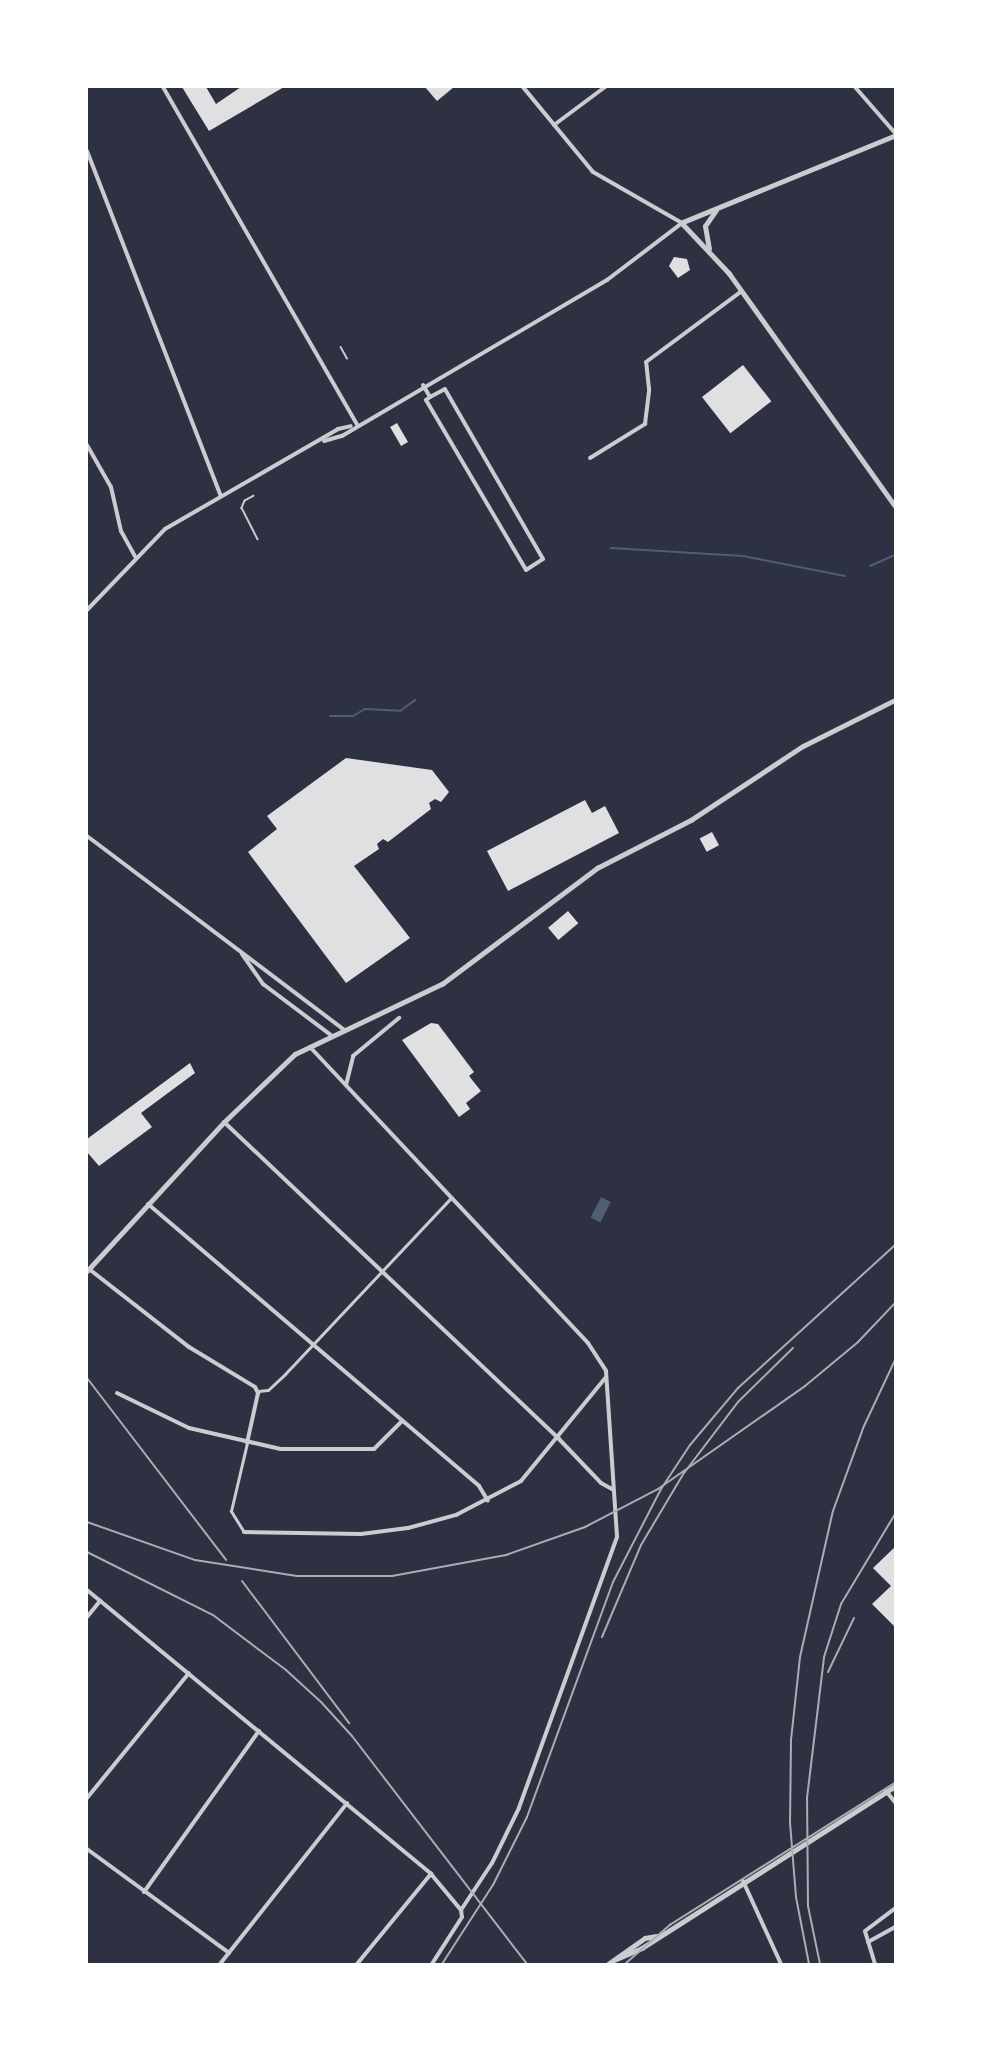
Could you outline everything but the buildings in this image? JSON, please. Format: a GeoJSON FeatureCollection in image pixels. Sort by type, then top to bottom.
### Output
{"type":"FeatureCollection","features":[{"type":"Feature","properties":{"kind":"street"},"geometry":{"type":"LineString","coordinates":[[163,87],[354,425]]}},
{"type":"Feature","properties":{"kind":"street"},"geometry":{"type":"LineString","coordinates":[[523,87],[601,179],[682,223],[710,250],[742,291],[895,506]]}},
{"type":"Feature","properties":{"kind":"street"},"geometry":{"type":"LineString","coordinates":[[554,125],[605,87]]}},
{"type":"Feature","properties":{"kind":"street"},"geometry":{"type":"LineString","coordinates":[[87,610],[135,556],[165,529],[221,495],[324,441],[338,429],[354,425],[622,271],[682,223],[895,135],[855,87]]}},
{"type":"Feature","properties":{"kind":"street"},"geometry":{"type":"LineString","coordinates":[[87,151],[221,495]]}},
{"type":"Feature","properties":{"kind":"street"},"geometry":{"type":"LineString","coordinates":[[710,250],[705,226],[718,208]]}},
{"type":"Feature","properties":{"kind":"street"},"geometry":{"type":"LineString","coordinates":[[590,458],[645,424],[649,388],[646,362],[742,291]]}},
{"type":"Feature","properties":{"kind":"street"},"geometry":{"type":"LineString","coordinates":[[423,385],[430,397]]}},
{"type":"Feature","properties":{"kind":"street"},"geometry":{"type":"LineString","coordinates":[[445,389],[543,559],[526,570],[426,400],[430,397],[445,389]]}},
{"type":"Feature","properties":{"kind":"street"},"geometry":{"type":"LineString","coordinates":[[87,445],[111,487],[121,531],[135,556]]}},
{"type":"Feature","properties":{"kind":"street"},"geometry":{"type":"LineString","coordinates":[[258,1392],[189,1347],[88,1270],[224,1122],[285,1062],[331,1035],[442,984],[597,868],[698,816],[803,746],[895,700]]}},
{"type":"Feature","properties":{"kind":"street"},"geometry":{"type":"LineString","coordinates":[[87,836],[344,1030]]}},
{"type":"Feature","properties":{"kind":"street"},"geometry":{"type":"LineString","coordinates":[[240,951],[263,984],[331,1035]]}},
{"type":"Feature","properties":{"kind":"street"},"geometry":{"type":"LineString","coordinates":[[346,1085],[353,1056],[399,1018]]}},
{"type":"Feature","properties":{"kind":"street"},"geometry":{"type":"LineString","coordinates":[[309,1046],[599,1355],[606,1377],[612,1489],[618,1537],[529,1784],[492,1863],[462,1909],[462,1917],[432,1964]]}},
{"type":"Feature","properties":{"kind":"street"},"geometry":{"type":"LineString","coordinates":[[224,1122],[559,1439],[601,1483],[612,1489]]}},
{"type":"Feature","properties":{"kind":"street"},"geometry":{"type":"LineString","coordinates":[[258,1392],[273,1386],[452,1197]]}},
{"type":"Feature","properties":{"kind":"street"},"geometry":{"type":"LineString","coordinates":[[148,1204],[479,1486],[488,1501]]}},
{"type":"Feature","properties":{"kind":"street"},"geometry":{"type":"LineString","coordinates":[[258,1392],[231,1511],[244,1532],[361,1534],[408,1528],[456,1515],[488,1501],[521,1480],[559,1439],[606,1377]]}},
{"type":"Feature","properties":{"kind":"street"},"geometry":{"type":"LineString","coordinates":[[117,1393],[189,1428],[247,1443],[315,1452],[374,1449],[402,1421]]}},
{"type":"Feature","properties":{"kind":"street"},"geometry":{"type":"LineString","coordinates":[[87,1590],[431,1874],[462,1909]]}},
{"type":"Feature","properties":{"kind":"street"},"geometry":{"type":"LineString","coordinates":[[87,1617],[100,1600]]}},
{"type":"Feature","properties":{"kind":"street"},"geometry":{"type":"LineString","coordinates":[[87,1798],[189,1673]]}},
{"type":"Feature","properties":{"kind":"street"},"geometry":{"type":"LineString","coordinates":[[144,1892],[259,1731]]}},
{"type":"Feature","properties":{"kind":"street"},"geometry":{"type":"LineString","coordinates":[[608,1964],[642,1948],[656,1936],[895,1786]]}},
{"type":"Feature","properties":{"kind":"street"},"geometry":{"type":"LineString","coordinates":[[886,1791],[895,1802]]}},
{"type":"Feature","properties":{"kind":"street"},"geometry":{"type":"LineString","coordinates":[[220,1964],[347,1803]]}},
{"type":"Feature","properties":{"kind":"street"},"geometry":{"type":"LineString","coordinates":[[87,1849],[229,1953]]}},
{"type":"Feature","properties":{"kind":"street"},"geometry":{"type":"LineString","coordinates":[[357,1964],[431,1874]]}},
{"type":"Feature","properties":{"kind":"street"},"geometry":{"type":"LineString","coordinates":[[743,1881],[781,1964]]}},
{"type":"Feature","properties":{"kind":"street"},"geometry":{"type":"LineString","coordinates":[[875,1964],[867,1942],[867,1928],[895,1908]]}},
{"type":"Feature","properties":{"kind":"street"},"geometry":{"type":"LineString","coordinates":[[867,1942],[895,1927]]}},
{"type":"Feature","properties":{"kind":"lane"},"geometry":{"type":"LineString","coordinates":[[341,347],[347,358]]}},
{"type":"Feature","properties":{"kind":"lane"},"geometry":{"type":"LineString","coordinates":[[254,496],[245,501],[242,508],[258,539]]}},
{"type":"Feature","properties":{"kind":"water"},"geometry":{"type":"Polygon","coordinates":[[[601,1197],[611,1202],[600,1222],[591,1217],[601,1197]]]}},
{"type":"Feature","properties":{"kind":"waterway"},"geometry":{"type":"LineString","coordinates":[[611,548],[743,556],[845,576]]}},
{"type":"Feature","properties":{"kind":"waterway"},"geometry":{"type":"LineString","coordinates":[[870,566],[895,555]]}},
{"type":"Feature","properties":{"kind":"waterway"},"geometry":{"type":"LineString","coordinates":[[330,716],[353,716],[365,709],[400,711],[415,700]]}},
{"type":"Feature","properties":{"kind":"tram line"},"geometry":{"type":"LineString","coordinates":[[625,1964],[670,1925],[895,1783]]}},
{"type":"Feature","properties":{"kind":"railway"},"geometry":{"type":"LineString","coordinates":[[442,1964],[493,1885],[527,1817],[613,1582],[661,1489],[690,1445],[738,1388],[895,1245]]}},
{"type":"Feature","properties":{"kind":"railway"},"geometry":{"type":"LineString","coordinates":[[87,1522],[195,1560],[297,1576],[392,1576],[506,1555],[585,1527],[658,1489],[805,1386],[858,1342],[895,1303]]}},
{"type":"Feature","properties":{"kind":"railway"},"geometry":{"type":"LineString","coordinates":[[602,1637],[641,1545],[684,1473],[738,1402],[793,1348]]}},
{"type":"Feature","properties":{"kind":"railway"},"geometry":{"type":"LineString","coordinates":[[809,1964],[796,1897],[790,1823],[791,1740],[800,1657],[833,1511],[864,1426],[895,1360]]}},
{"type":"Feature","properties":{"kind":"railway"},"geometry":{"type":"LineString","coordinates":[[87,1378],[226,1560]]}},
{"type":"Feature","properties":{"kind":"railway"},"geometry":{"type":"LineString","coordinates":[[820,1964],[808,1906],[807,1798],[824,1657],[841,1604],[895,1514]]}},
{"type":"Feature","properties":{"kind":"railway"},"geometry":{"type":"LineString","coordinates":[[87,1552],[213,1615],[286,1670],[321,1702],[352,1736],[527,1964]]}},
{"type":"Feature","properties":{"kind":"railway"},"geometry":{"type":"LineString","coordinates":[[242,1581],[349,1723]]}},
{"type":"Feature","properties":{"kind":"railway"},"geometry":{"type":"LineString","coordinates":[[828,1672],[854,1618]]}}]}
